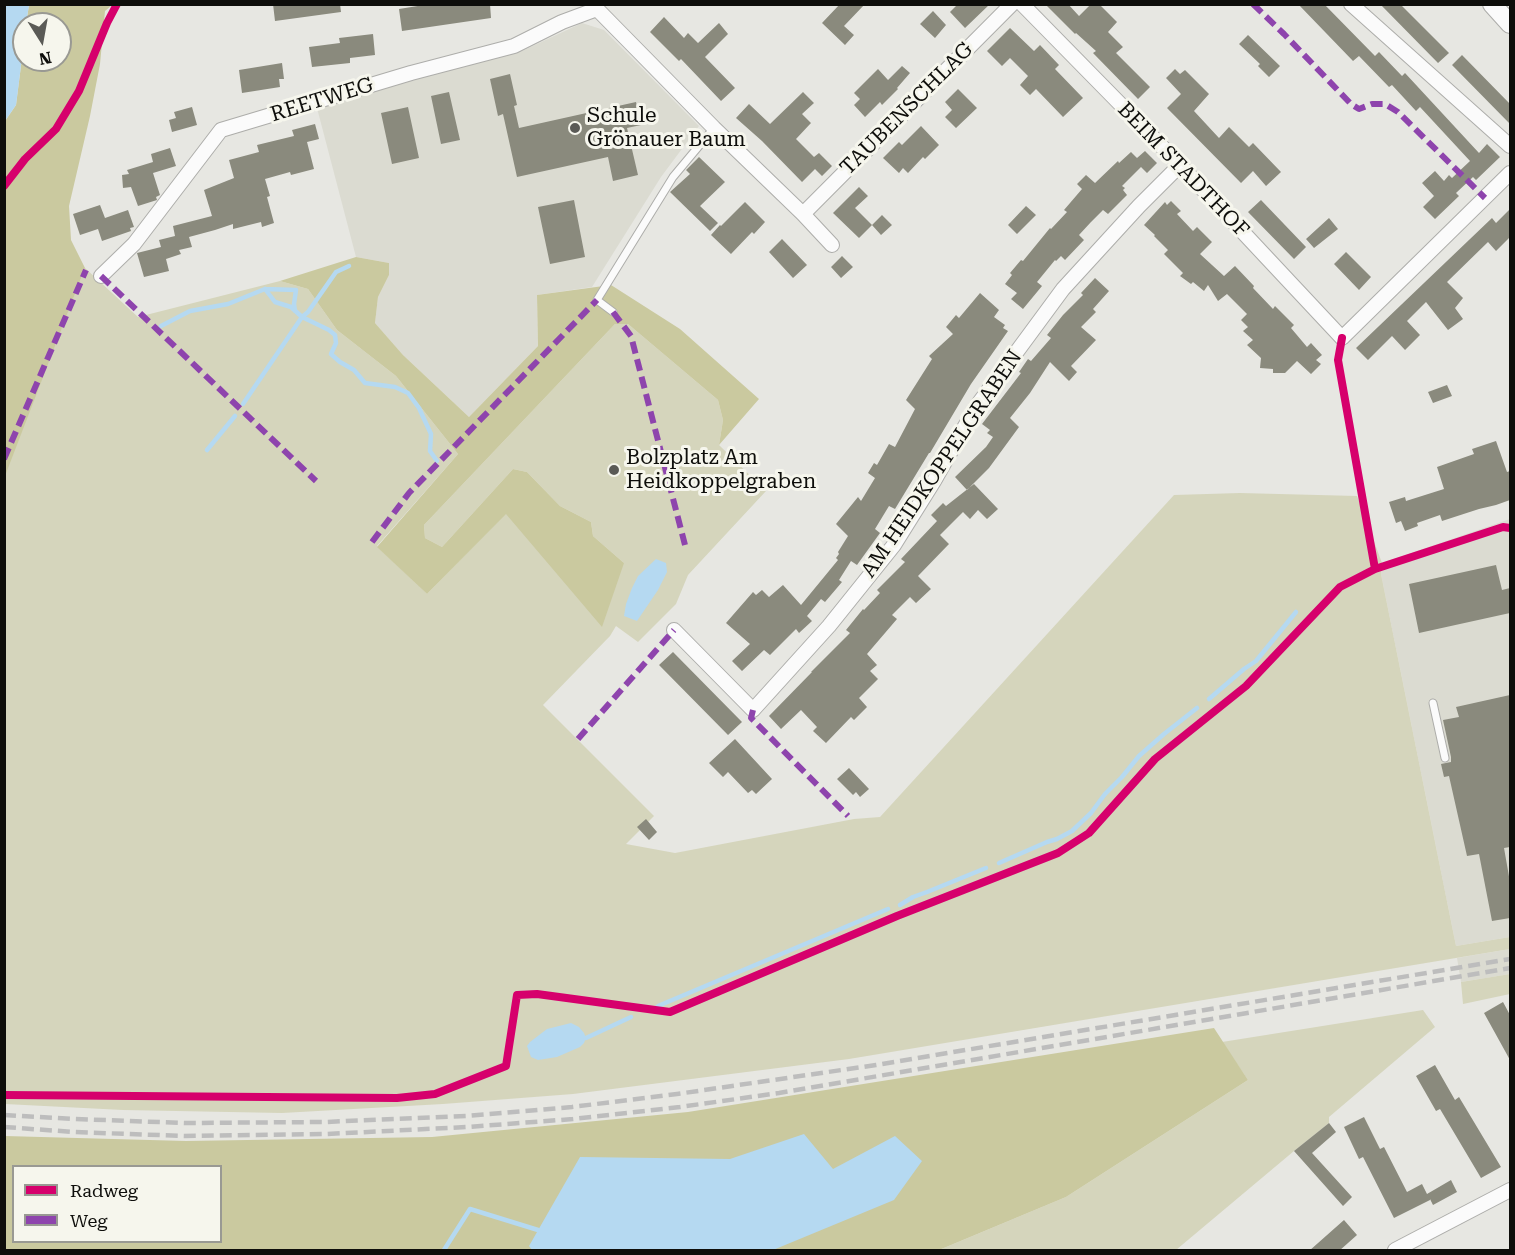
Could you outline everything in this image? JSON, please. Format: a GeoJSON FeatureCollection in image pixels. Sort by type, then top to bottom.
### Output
{"type":"FeatureCollection","features":[{"type":"Feature","properties":{"kind":"main road"},"geometry":{"type":"LineString","coordinates":[[1492,4],[1510,24]]}},
{"type":"Feature","properties":{"kind":"street","name":"TAUBENSCHLAG"},"geometry":{"type":"LineString","coordinates":[[802,214],[1012,4]]}},
{"type":"Feature","properties":{"kind":"street","name":"BEIM STADTHOF"},"geometry":{"type":"LineString","coordinates":[[1022,4],[1180,165],[1342,338],[1510,173]]}},
{"type":"Feature","properties":{"kind":"street"},"geometry":{"type":"LineString","coordinates":[[1351,4],[1510,146]]}},
{"type":"Feature","properties":{"kind":"street"},"geometry":{"type":"LineString","coordinates":[[597,7],[832,245]]}},
{"type":"Feature","properties":{"kind":"street","name":"REETWEG"},"geometry":{"type":"LineString","coordinates":[[101,276],[134,244],[220,130],[411,73],[514,46],[597,7]]}},
{"type":"Feature","properties":{"kind":"street","name":"AM HEIDKOPPELGRABEN"},"geometry":{"type":"LineString","coordinates":[[674,630],[753,711],[829,626],[894,545],[976,407],[1063,289],[1180,165]]}},
{"type":"Feature","properties":{"kind":"street"},"geometry":{"type":"LineString","coordinates":[[1395,1251],[1510,1190]]}},
{"type":"Feature","properties":{"kind":"lane"},"geometry":{"type":"LineString","coordinates":[[613,312],[597,300],[673,177],[714,128]]}},
{"type":"Feature","properties":{"kind":"lane"},"geometry":{"type":"LineString","coordinates":[[1433,703],[1445,758]]}},
{"type":"Feature","properties":{"kind":"shaded area"},"geometry":{"type":"Polygon","coordinates":[[[582,23],[604,30],[699,126],[661,177],[592,287],[537,295],[538,346],[469,417],[403,355],[375,323],[378,297],[389,275],[389,263],[356,257],[317,108],[456,67],[522,51],[582,23]]]}},
{"type":"Feature","properties":{"kind":"shaded area"},"geometry":{"type":"Polygon","coordinates":[[[1510,519],[1510,937],[1456,946],[1381,574],[1382,563],[1510,519]]]}},
{"type":"Feature","properties":{"kind":"shaded area"},"geometry":{"type":"Polygon","coordinates":[[[1510,949],[1510,974],[1461,982],[1457,958],[1510,949]]]}},
{"type":"Feature","properties":{"kind":"green space"},"geometry":{"type":"Polygon","coordinates":[[[29,5],[112,5],[105,11],[100,64],[69,206],[71,240],[85,268],[5,476],[5,121],[16,105],[20,72],[72,72],[72,12],[28,12],[29,5]]]}},
{"type":"Feature","properties":{"kind":"green space"},"geometry":{"type":"Polygon","coordinates":[[[356,257],[389,263],[389,275],[378,297],[375,323],[403,355],[469,417],[538,346],[537,295],[611,285],[680,329],[759,399],[719,445],[723,420],[718,400],[628,324],[615,324],[424,525],[425,538],[442,547],[513,469],[527,472],[560,506],[591,522],[593,536],[624,563],[602,627],[506,514],[427,594],[377,547],[458,454],[396,376],[337,330],[308,289],[280,281],[356,257]]]}},
{"type":"Feature","properties":{"kind":"green space"},"geometry":{"type":"Polygon","coordinates":[[[85,268],[138,317],[280,281],[308,289],[337,330],[396,376],[458,454],[377,546],[427,594],[506,513],[624,563],[593,536],[591,522],[560,506],[527,472],[513,469],[442,547],[425,538],[424,525],[615,324],[628,324],[718,400],[723,420],[719,445],[766,491],[688,575],[676,604],[638,642],[616,626],[610,636],[543,705],[654,816],[626,844],[675,853],[854,819],[880,817],[1174,495],[1240,493],[1357,496],[1382,563],[1381,574],[1456,946],[1510,937],[1510,949],[849,1059],[573,1094],[282,1113],[123,1110],[5,1104],[4,476],[85,268]]]}},
{"type":"Feature","properties":{"kind":"green space"},"geometry":{"type":"Polygon","coordinates":[[[1510,974],[1510,994],[1463,1004],[1461,982],[1510,974]]]}},
{"type":"Feature","properties":{"kind":"green space"},"geometry":{"type":"Polygon","coordinates":[[[1423,1010],[1435,1027],[1329,1117],[1329,1123],[1176,1250],[939,1250],[1066,1197],[1248,1080],[1222,1042],[1423,1010]]]}},
{"type":"Feature","properties":{"kind":"green space"},"geometry":{"type":"Polygon","coordinates":[[[1214,1028],[1248,1080],[1066,1197],[939,1250],[5,1250],[5,1136],[186,1141],[432,1137],[688,1112],[1214,1028]]]}},
{"type":"Feature","properties":{"kind":"water"},"geometry":{"type":"Polygon","coordinates":[[[5,4],[29,5],[28,12],[12,12],[12,72],[20,72],[16,105],[5,121],[5,4]]]}},
{"type":"Feature","properties":{"kind":"water"},"geometry":{"type":"Polygon","coordinates":[[[656,559],[666,563],[667,572],[658,590],[637,621],[624,616],[626,604],[638,576],[656,559]]]}},
{"type":"Feature","properties":{"kind":"water"},"geometry":{"type":"Polygon","coordinates":[[[571,1023],[579,1027],[586,1038],[580,1047],[557,1057],[538,1060],[531,1057],[527,1046],[530,1042],[547,1029],[571,1023]]]}},
{"type":"Feature","properties":{"kind":"water"},"geometry":{"type":"Polygon","coordinates":[[[804,1134],[833,1169],[895,1136],[922,1161],[894,1200],[773,1250],[532,1250],[529,1246],[580,1157],[730,1159],[804,1134]]]}},
{"type":"Feature","properties":{"kind":"building"},"geometry":{"type":"Polygon","coordinates":[[[273,4],[340,4],[341,12],[275,21],[273,4]]]}},
{"type":"Feature","properties":{"kind":"building"},"geometry":{"type":"Polygon","coordinates":[[[430,4],[490,4],[491,18],[402,31],[399,9],[430,4]]]}},
{"type":"Feature","properties":{"kind":"building"},"geometry":{"type":"Polygon","coordinates":[[[840,4],[865,4],[844,26],[854,35],[845,45],[822,23],[840,4]]]}},
{"type":"Feature","properties":{"kind":"building"},"geometry":{"type":"Polygon","coordinates":[[[958,4],[990,4],[965,28],[950,12],[958,4]]]}},
{"type":"Feature","properties":{"kind":"building"},"geometry":{"type":"Polygon","coordinates":[[[1045,4],[1068,4],[1079,16],[1091,4],[1099,4],[1117,22],[1108,32],[1123,47],[1116,53],[1150,87],[1138,99],[1093,53],[1096,51],[1045,4]]]}},
{"type":"Feature","properties":{"kind":"building"},"geometry":{"type":"Polygon","coordinates":[[[1298,4],[1324,4],[1375,56],[1379,52],[1402,76],[1405,73],[1479,153],[1487,144],[1500,157],[1476,180],[1473,177],[1456,193],[1459,196],[1435,219],[1423,207],[1434,196],[1422,183],[1435,171],[1444,181],[1449,175],[1452,178],[1470,161],[1420,107],[1416,111],[1392,85],[1389,87],[1359,56],[1353,61],[1298,4]]]}},
{"type":"Feature","properties":{"kind":"building"},"geometry":{"type":"Polygon","coordinates":[[[1380,4],[1400,4],[1449,53],[1438,63],[1380,4]]]}},
{"type":"Feature","properties":{"kind":"building"},"geometry":{"type":"Polygon","coordinates":[[[933,11],[946,25],[935,38],[920,24],[933,11]]]}},
{"type":"Feature","properties":{"kind":"building"},"geometry":{"type":"Polygon","coordinates":[[[664,17],[684,38],[688,33],[698,43],[719,23],[728,34],[705,57],[735,88],[721,101],[681,59],[679,61],[650,32],[664,17]]]}},
{"type":"Feature","properties":{"kind":"building"},"geometry":{"type":"Polygon","coordinates":[[[1010,28],[1034,51],[1040,45],[1059,65],[1055,69],[1083,98],[1063,117],[1036,89],[1030,95],[1020,85],[1028,76],[1010,58],[1002,66],[987,51],[1010,28]]]}},
{"type":"Feature","properties":{"kind":"building"},"geometry":{"type":"Polygon","coordinates":[[[373,34],[375,55],[350,58],[350,63],[312,67],[309,47],[340,43],[339,38],[373,34]]]}},
{"type":"Feature","properties":{"kind":"building"},"geometry":{"type":"Polygon","coordinates":[[[1248,35],[1280,66],[1269,77],[1258,66],[1260,64],[1239,44],[1248,35]]]}},
{"type":"Feature","properties":{"kind":"building"},"geometry":{"type":"Polygon","coordinates":[[[1462,55],[1510,104],[1510,124],[1452,65],[1462,55]]]}},
{"type":"Feature","properties":{"kind":"building"},"geometry":{"type":"Polygon","coordinates":[[[282,63],[284,79],[279,79],[280,87],[242,93],[239,70],[282,63]]]}},
{"type":"Feature","properties":{"kind":"building"},"geometry":{"type":"Polygon","coordinates":[[[902,66],[910,73],[882,105],[880,102],[865,117],[854,105],[860,99],[854,93],[878,69],[888,80],[902,66]]]}},
{"type":"Feature","properties":{"kind":"building"},"geometry":{"type":"Polygon","coordinates":[[[1175,69],[1180,74],[1185,70],[1209,94],[1194,111],[1219,138],[1229,127],[1249,147],[1253,143],[1281,172],[1266,186],[1253,171],[1241,183],[1167,108],[1181,94],[1166,78],[1175,69]]]}},
{"type":"Feature","properties":{"kind":"building","name":"Schule Grönauer Baum"},"geometry":{"type":"Polygon","coordinates":[[[510,74],[517,105],[514,106],[519,128],[636,102],[641,125],[627,128],[638,175],[613,181],[608,157],[517,177],[503,114],[498,116],[490,79],[510,74]]]}},
{"type":"Feature","properties":{"kind":"building"},"geometry":{"type":"Polygon","coordinates":[[[958,89],[977,108],[956,128],[945,117],[952,110],[945,102],[958,89]]]}},
{"type":"Feature","properties":{"kind":"building"},"geometry":{"type":"Polygon","coordinates":[[[449,92],[460,140],[441,144],[431,96],[449,92]]]}},
{"type":"Feature","properties":{"kind":"building"},"geometry":{"type":"Polygon","coordinates":[[[803,92],[814,103],[802,114],[811,123],[796,139],[814,157],[819,153],[832,166],[822,176],[815,169],[802,182],[736,118],[749,104],[770,124],[803,92]]]}},
{"type":"Feature","properties":{"kind":"building"},"geometry":{"type":"Polygon","coordinates":[[[192,107],[197,125],[172,132],[169,120],[176,118],[174,112],[192,107]]]}},
{"type":"Feature","properties":{"kind":"building"},"geometry":{"type":"Polygon","coordinates":[[[408,107],[419,158],[392,164],[381,113],[408,107]]]}},
{"type":"Feature","properties":{"kind":"building"},"geometry":{"type":"Polygon","coordinates":[[[315,124],[319,139],[307,142],[314,169],[291,175],[290,172],[265,179],[274,223],[262,227],[261,222],[233,229],[233,224],[189,237],[192,247],[179,250],[181,254],[166,259],[169,271],[144,277],[137,253],[161,247],[159,240],[175,236],[173,226],[212,216],[204,190],[234,178],[229,160],[259,152],[257,145],[294,136],[292,130],[315,124]]]}},
{"type":"Feature","properties":{"kind":"building"},"geometry":{"type":"Polygon","coordinates":[[[921,126],[939,145],[925,159],[923,157],[908,173],[903,168],[899,173],[883,158],[899,142],[902,145],[921,126]]]}},
{"type":"Feature","properties":{"kind":"building"},"geometry":{"type":"Polygon","coordinates":[[[170,148],[176,166],[153,173],[160,195],[156,197],[157,200],[138,206],[131,187],[123,188],[122,175],[129,174],[127,170],[153,162],[151,154],[170,148]]]}},
{"type":"Feature","properties":{"kind":"building"},"geometry":{"type":"Polygon","coordinates":[[[1145,151],[1157,163],[1147,173],[1141,167],[1122,186],[1127,195],[1108,214],[1103,210],[1091,222],[1079,235],[1084,240],[1065,260],[1061,256],[1055,260],[1037,282],[1042,286],[1023,309],[1011,299],[1017,293],[1005,284],[1012,275],[1010,273],[1067,212],[1064,210],[1082,189],[1077,184],[1086,175],[1095,183],[1131,152],[1137,158],[1145,151]]]}},
{"type":"Feature","properties":{"kind":"building"},"geometry":{"type":"Polygon","coordinates":[[[699,157],[725,182],[700,206],[718,223],[710,231],[670,192],[690,174],[686,170],[699,157]]]}},
{"type":"Feature","properties":{"kind":"building"},"geometry":{"type":"Polygon","coordinates":[[[859,187],[868,196],[855,208],[872,225],[859,238],[833,213],[859,187]]]}},
{"type":"Feature","properties":{"kind":"building"},"geometry":{"type":"Polygon","coordinates":[[[574,200],[585,257],[550,264],[538,207],[574,200]]]}},
{"type":"Feature","properties":{"kind":"building"},"geometry":{"type":"Polygon","coordinates":[[[1261,200],[1306,247],[1294,259],[1248,212],[1261,200]]]}},
{"type":"Feature","properties":{"kind":"building"},"geometry":{"type":"Polygon","coordinates":[[[1171,201],[1181,211],[1177,214],[1193,231],[1197,227],[1212,242],[1200,254],[1224,276],[1235,266],[1273,309],[1275,306],[1294,325],[1291,328],[1307,347],[1311,343],[1322,355],[1316,360],[1321,364],[1311,374],[1297,361],[1285,373],[1273,373],[1273,369],[1260,368],[1261,358],[1247,345],[1253,340],[1243,331],[1248,327],[1241,320],[1247,314],[1227,294],[1218,301],[1208,285],[1204,291],[1193,282],[1191,284],[1180,276],[1183,273],[1164,254],[1168,250],[1144,225],[1165,202],[1167,205],[1171,201]]]}},
{"type":"Feature","properties":{"kind":"building"},"geometry":{"type":"Polygon","coordinates":[[[745,202],[765,222],[731,254],[711,235],[745,202]]]}},
{"type":"Feature","properties":{"kind":"building"},"geometry":{"type":"Polygon","coordinates":[[[100,205],[105,218],[128,210],[134,227],[130,228],[131,231],[102,241],[98,229],[80,235],[73,214],[100,205]]]}},
{"type":"Feature","properties":{"kind":"building"},"geometry":{"type":"Polygon","coordinates":[[[1026,206],[1036,215],[1017,234],[1008,225],[1026,206]]]}},
{"type":"Feature","properties":{"kind":"building"},"geometry":{"type":"Polygon","coordinates":[[[1510,209],[1510,237],[1496,251],[1488,242],[1447,282],[1463,298],[1455,308],[1463,319],[1448,330],[1426,302],[1407,321],[1420,335],[1405,350],[1392,336],[1368,360],[1356,348],[1492,218],[1496,223],[1510,209]]]}},
{"type":"Feature","properties":{"kind":"building"},"geometry":{"type":"Polygon","coordinates":[[[882,215],[892,225],[881,235],[872,225],[882,215]]]}},
{"type":"Feature","properties":{"kind":"building"},"geometry":{"type":"Polygon","coordinates":[[[1329,218],[1338,229],[1314,248],[1306,239],[1329,218]]]}},
{"type":"Feature","properties":{"kind":"building"},"geometry":{"type":"Polygon","coordinates":[[[782,239],[807,265],[793,278],[769,252],[782,239]]]}},
{"type":"Feature","properties":{"kind":"building"},"geometry":{"type":"Polygon","coordinates":[[[1346,252],[1371,277],[1359,290],[1334,264],[1346,252]]]}},
{"type":"Feature","properties":{"kind":"building"},"geometry":{"type":"Polygon","coordinates":[[[842,256],[853,267],[841,278],[831,267],[842,256]]]}},
{"type":"Feature","properties":{"kind":"building"},"geometry":{"type":"Polygon","coordinates":[[[1095,278],[1109,291],[1093,309],[1096,312],[1081,327],[1096,340],[1071,366],[1077,372],[1069,381],[1050,362],[1010,418],[1019,427],[989,468],[967,490],[955,477],[986,447],[993,437],[987,433],[990,430],[982,424],[1021,373],[1019,372],[1028,359],[1031,361],[1051,338],[1047,335],[1095,278]]]}},
{"type":"Feature","properties":{"kind":"building"},"geometry":{"type":"Polygon","coordinates":[[[980,293],[999,310],[994,317],[1005,325],[1003,328],[1008,331],[971,384],[895,509],[889,506],[875,529],[880,533],[857,565],[851,561],[839,580],[842,582],[825,602],[821,599],[807,616],[812,621],[799,633],[796,629],[770,655],[764,650],[742,671],[732,661],[750,644],[726,623],[753,592],[756,595],[762,590],[769,597],[783,585],[801,605],[838,560],[836,558],[838,552],[848,536],[836,524],[858,497],[861,501],[875,478],[868,473],[874,463],[877,465],[889,444],[895,447],[915,409],[906,400],[932,359],[929,356],[953,334],[946,327],[956,315],[959,318],[980,293]]]}},
{"type":"Feature","properties":{"kind":"building"},"geometry":{"type":"Polygon","coordinates":[[[1447,385],[1452,396],[1433,403],[1428,392],[1447,385]]]}},
{"type":"Feature","properties":{"kind":"building"},"geometry":{"type":"Polygon","coordinates":[[[1496,441],[1507,472],[1510,471],[1510,500],[1442,521],[1440,515],[1417,523],[1418,526],[1405,531],[1401,521],[1396,523],[1389,502],[1405,497],[1406,501],[1444,489],[1437,467],[1474,454],[1472,449],[1496,441]]]}},
{"type":"Feature","properties":{"kind":"building"},"geometry":{"type":"Polygon","coordinates":[[[974,484],[998,509],[987,519],[978,510],[970,519],[963,512],[940,535],[949,544],[918,576],[931,589],[916,603],[910,597],[892,615],[897,619],[867,654],[877,665],[870,671],[878,679],[859,698],[867,707],[854,720],[851,717],[826,743],[813,731],[817,727],[801,710],[781,729],[769,716],[850,633],[846,630],[880,593],[877,590],[905,562],[901,559],[937,521],[931,515],[943,503],[946,506],[974,484]]]}},
{"type":"Feature","properties":{"kind":"building"},"geometry":{"type":"Polygon","coordinates":[[[1496,565],[1502,590],[1510,588],[1510,613],[1419,633],[1409,584],[1496,565]]]}},
{"type":"Feature","properties":{"kind":"building"},"geometry":{"type":"Polygon","coordinates":[[[673,652],[742,722],[728,735],[659,665],[673,652]]]}},
{"type":"Feature","properties":{"kind":"building"},"geometry":{"type":"Polygon","coordinates":[[[1510,695],[1510,847],[1504,848],[1510,882],[1510,918],[1492,921],[1479,854],[1467,856],[1449,776],[1444,777],[1441,764],[1451,762],[1451,757],[1443,720],[1459,717],[1456,707],[1510,695]]]}},
{"type":"Feature","properties":{"kind":"building"},"geometry":{"type":"Polygon","coordinates":[[[735,739],[772,779],[756,794],[752,790],[748,793],[728,772],[723,777],[709,763],[735,739]]]}},
{"type":"Feature","properties":{"kind":"building"},"geometry":{"type":"Polygon","coordinates":[[[849,768],[869,789],[860,797],[856,792],[853,795],[837,779],[849,768]]]}},
{"type":"Feature","properties":{"kind":"building"},"geometry":{"type":"Polygon","coordinates":[[[646,819],[657,832],[649,840],[637,827],[646,819]]]}},
{"type":"Feature","properties":{"kind":"building"},"geometry":{"type":"Polygon","coordinates":[[[1503,1002],[1510,1015],[1510,1060],[1484,1013],[1503,1002]]]}},
{"type":"Feature","properties":{"kind":"building"},"geometry":{"type":"Polygon","coordinates":[[[1435,1065],[1455,1100],[1459,1097],[1501,1167],[1481,1178],[1440,1109],[1436,1111],[1416,1076],[1435,1065]]]}},
{"type":"Feature","properties":{"kind":"building"},"geometry":{"type":"Polygon","coordinates":[[[1364,1117],[1380,1149],[1384,1147],[1407,1192],[1422,1184],[1427,1194],[1451,1180],[1457,1192],[1433,1205],[1430,1199],[1394,1218],[1363,1157],[1359,1159],[1344,1127],[1364,1117]]]}},
{"type":"Feature","properties":{"kind":"building"},"geometry":{"type":"Polygon","coordinates":[[[1329,1123],[1336,1132],[1312,1153],[1352,1197],[1343,1206],[1294,1151],[1329,1123]]]}},
{"type":"Feature","properties":{"kind":"building"},"geometry":{"type":"Polygon","coordinates":[[[1344,1220],[1357,1235],[1339,1251],[1309,1251],[1344,1220]]]}},
{"type":"Feature","properties":{"kind":"waterway"},"geometry":{"type":"LineString","coordinates":[[243,404],[302,317],[336,272],[349,266]]}},
{"type":"Feature","properties":{"kind":"waterway"},"geometry":{"type":"LineString","coordinates":[[265,289],[275,302],[291,307],[302,317],[335,335],[336,343],[331,354],[354,370],[365,383],[395,387],[408,393],[419,408],[431,434],[430,451],[437,461]]}},
{"type":"Feature","properties":{"kind":"waterway"},"geometry":{"type":"LineString","coordinates":[[161,326],[190,311],[228,304],[265,289],[296,290],[295,311]]}},
{"type":"Feature","properties":{"kind":"waterway"},"geometry":{"type":"LineString","coordinates":[[207,450],[235,416]]}},
{"type":"Feature","properties":{"kind":"waterway"},"geometry":{"type":"LineString","coordinates":[[1209,699],[1256,661],[1296,612]]}},
{"type":"Feature","properties":{"kind":"waterway"},"geometry":{"type":"LineString","coordinates":[[999,863],[1072,831],[1091,813],[1139,756],[1197,708]]}},
{"type":"Feature","properties":{"kind":"waterway"},"geometry":{"type":"LineString","coordinates":[[900,905],[913,897],[986,868]]}},
{"type":"Feature","properties":{"kind":"waterway"},"geometry":{"type":"LineString","coordinates":[[658,1006],[888,909]]}},
{"type":"Feature","properties":{"kind":"waterway"},"geometry":{"type":"LineString","coordinates":[[586,1038],[631,1017]]}},
{"type":"Feature","properties":{"kind":"waterway"},"geometry":{"type":"LineString","coordinates":[[444,1250],[470,1209],[538,1230]]}},
{"type":"Feature","properties":{"kind":"railway"},"geometry":{"type":"LineString","coordinates":[[4,1115],[185,1123],[325,1122],[466,1116],[572,1107],[876,1065],[1510,959]]}},
{"type":"Feature","properties":{"kind":"railway"},"geometry":{"type":"LineString","coordinates":[[4,1127],[184,1136],[326,1134],[573,1119],[779,1093],[1510,968]]}},
{"type":"Feature","properties":{"kind":"marked path"},"geometry":{"type":"LineString","coordinates":[[1253,4],[1351,104],[1359,109],[1372,104],[1385,104],[1398,112],[1485,198]]}},
{"type":"Feature","properties":{"kind":"marked path"},"geometry":{"type":"LineString","coordinates":[[4,459],[86,270]]}},
{"type":"Feature","properties":{"kind":"marked path"},"geometry":{"type":"LineString","coordinates":[[101,276],[316,481]]}},
{"type":"Feature","properties":{"kind":"marked path"},"geometry":{"type":"LineString","coordinates":[[372,542],[409,493],[597,300]]}},
{"type":"Feature","properties":{"kind":"marked path"},"geometry":{"type":"LineString","coordinates":[[613,312],[631,336],[685,545]]}},
{"type":"Feature","properties":{"kind":"marked path"},"geometry":{"type":"LineString","coordinates":[[578,739],[674,630]]}},
{"type":"Feature","properties":{"kind":"marked path"},"geometry":{"type":"LineString","coordinates":[[753,710],[751,718],[848,816]]}},
{"type":"Feature","properties":{"kind":"cycle path"},"geometry":{"type":"LineString","coordinates":[[4,186],[25,159],[56,129],[79,91],[117,4]]}},
{"type":"Feature","properties":{"kind":"cycle path"},"geometry":{"type":"LineString","coordinates":[[1342,338],[1338,360],[1375,569]]}},
{"type":"Feature","properties":{"kind":"cycle path"},"geometry":{"type":"LineString","coordinates":[[4,1095],[397,1098],[435,1094],[506,1066],[517,995],[537,994],[670,1012],[897,916],[1058,853],[1089,833],[1155,759],[1246,686],[1340,587],[1375,569],[1503,527],[1510,528]]}},
{"type":"Feature","properties":{"kind":"place","name":"Schule Grönauer Baum"},"geometry":{"type":"Point","coordinates":[575,128]}},
{"type":"Feature","properties":{"kind":"place","name":"Bolzplatz Am Heidkoppelgraben"},"geometry":{"type":"Point","coordinates":[614,470]}}]}
